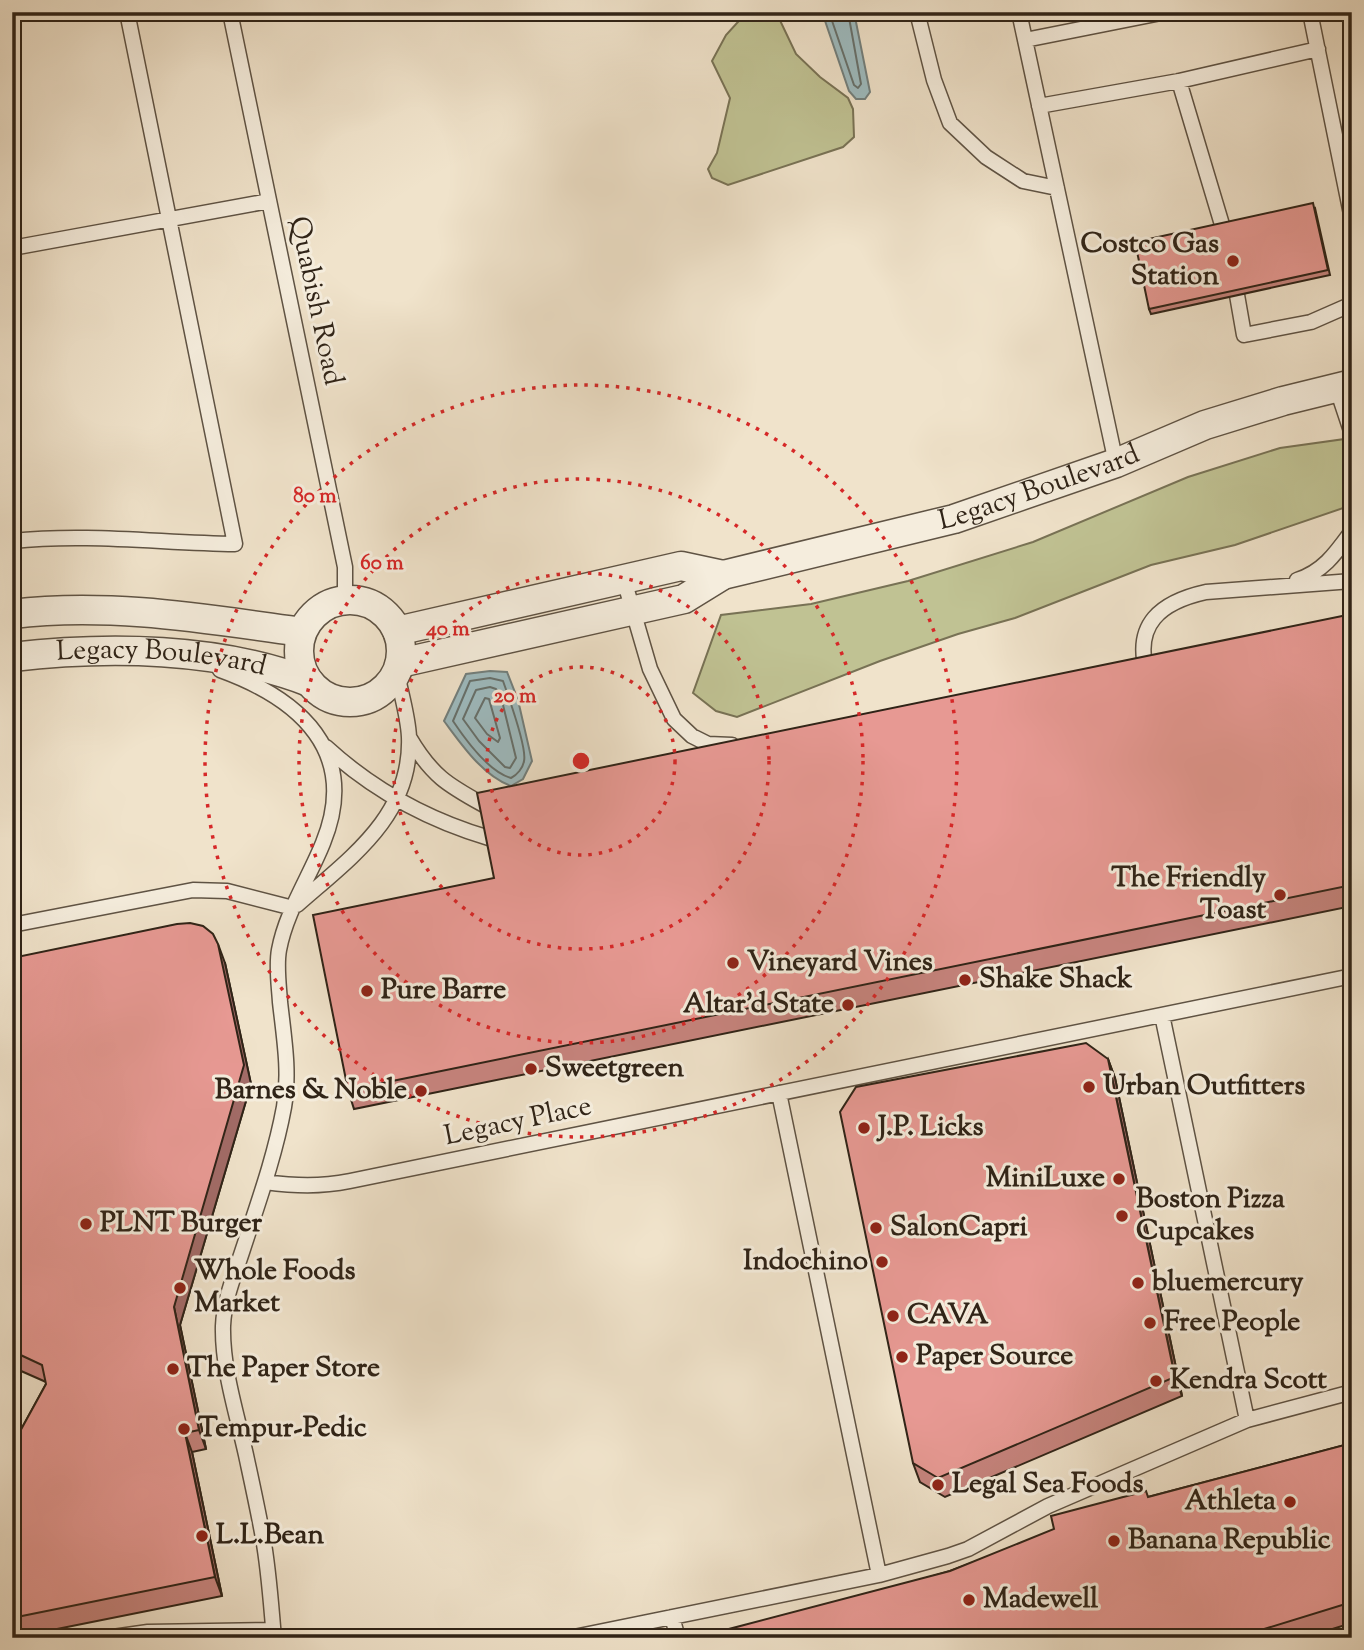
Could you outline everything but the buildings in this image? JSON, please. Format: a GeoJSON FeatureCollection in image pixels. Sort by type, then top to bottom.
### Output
{"type":"FeatureCollection","features":[{"type":"Feature","properties":{"kind":"street","name":"Legacy Boulevard"},"geometry":{"type":"LineString","coordinates":[[398,668],[684,599],[723,575],[954,519],[1116,463],[1205,425],[1344,386]]}},
{"type":"Feature","properties":{"kind":"street","name":"Legacy Boulevard"},"geometry":{"type":"LineString","coordinates":[[397,631],[681,566],[723,575]]}},
{"type":"Feature","properties":{"kind":"street"},"geometry":{"type":"LineString","coordinates":[[361,601],[376,607],[388,617],[397,631],[401,647],[398,668],[385,689],[376,695],[346,703],[326,697],[309,682],[302,671],[299,658],[302,632],[309,620],[331,603],[361,601]]}},
{"type":"Feature","properties":{"kind":"street","name":"Legacy Boulevard"},"geometry":{"type":"LineString","coordinates":[[12,614],[83,610],[131,611],[302,632]]}},
{"type":"Feature","properties":{"kind":"street","name":"Legacy Boulevard"},"geometry":{"type":"LineString","coordinates":[[12,657],[77,651],[219,658],[278,670],[309,682]]}},
{"type":"Feature","properties":{"kind":"lane"},"geometry":{"type":"LineString","coordinates":[[12,541],[111,537],[164,543],[236,544],[127,12]]}},
{"type":"Feature","properties":{"kind":"lane","name":"Quabish Road"},"geometry":{"type":"LineString","coordinates":[[230,12],[345,567],[345,600]]}},
{"type":"Feature","properties":{"kind":"lane"},"geometry":{"type":"LineString","coordinates":[[917,12],[934,80],[950,122],[986,157],[1023,181],[1056,188]]}},
{"type":"Feature","properties":{"kind":"lane"},"geometry":{"type":"LineString","coordinates":[[1019,12],[1116,463]]}},
{"type":"Feature","properties":{"kind":"lane"},"geometry":{"type":"LineString","coordinates":[[1025,40],[1166,12]]}},
{"type":"Feature","properties":{"kind":"lane"},"geometry":{"type":"LineString","coordinates":[[1310,12],[1352,219]]}},
{"type":"Feature","properties":{"kind":"lane"},"geometry":{"type":"LineString","coordinates":[[1039,106],[1179,81],[1318,49]]}},
{"type":"Feature","properties":{"kind":"lane"},"geometry":{"type":"LineString","coordinates":[[1179,81],[1223,228]]}},
{"type":"Feature","properties":{"kind":"lane"},"geometry":{"type":"LineString","coordinates":[[12,248],[269,201]]}},
{"type":"Feature","properties":{"kind":"lane"},"geometry":{"type":"LineString","coordinates":[[1237,295],[1244,335],[1311,323],[1352,304]]}},
{"type":"Feature","properties":{"kind":"lane"},"geometry":{"type":"LineString","coordinates":[[1344,386],[1350,430]]}},
{"type":"Feature","properties":{"kind":"lane"},"geometry":{"type":"LineString","coordinates":[[1280,585],[1312,575],[1327,562],[1352,531]]}},
{"type":"Feature","properties":{"kind":"lane"},"geometry":{"type":"LineString","coordinates":[[624,580],[650,669],[674,719],[692,736],[708,744],[741,744]]}},
{"type":"Feature","properties":{"kind":"lane"},"geometry":{"type":"LineString","coordinates":[[1148,676],[1136,660],[1143,640],[1152,621],[1167,605],[1183,597],[1206,592],[1352,581]]}},
{"type":"Feature","properties":{"kind":"lane"},"geometry":{"type":"LineString","coordinates":[[168,654],[248,680],[278,698],[303,718],[325,746],[367,782],[467,832],[489,838]]}},
{"type":"Feature","properties":{"kind":"lane"},"geometry":{"type":"LineString","coordinates":[[293,908],[365,845],[381,827],[397,799],[405,771],[409,737],[398,668]]}},
{"type":"Feature","properties":{"kind":"lane"},"geometry":{"type":"LineString","coordinates":[[409,737],[422,760],[438,777],[493,810]]}},
{"type":"Feature","properties":{"kind":"lane"},"geometry":{"type":"LineString","coordinates":[[106,1638],[148,1632],[274,1634],[263,1539],[228,1369],[223,1332],[228,1294],[265,1182],[284,1109],[288,1070],[278,951],[332,815],[334,773],[325,746]]}},
{"type":"Feature","properties":{"kind":"lane"},"geometry":{"type":"LineString","coordinates":[[12,925],[193,890],[227,891],[293,908]]}},
{"type":"Feature","properties":{"kind":"lane","name":"Legacy Place"},"geometry":{"type":"LineString","coordinates":[[265,1182],[322,1186],[1352,976]]}},
{"type":"Feature","properties":{"kind":"lane"},"geometry":{"type":"LineString","coordinates":[[1162,1015],[1247,1420]]}},
{"type":"Feature","properties":{"kind":"lane"},"geometry":{"type":"LineString","coordinates":[[779,1093],[879,1575]]}},
{"type":"Feature","properties":{"kind":"lane"},"geometry":{"type":"LineString","coordinates":[[569,1638],[879,1575],[930,1562],[968,1549],[1048,1506],[1247,1420],[1352,1392]]}},
{"type":"Feature","properties":{"kind":"lane"},"geometry":{"type":"LineString","coordinates":[[672,1617],[678,1638]]}},
{"type":"Feature","properties":{"kind":"green space"},"geometry":{"type":"Polygon","coordinates":[[[747,12],[776,12],[796,54],[848,98],[853,109],[854,137],[843,147],[728,185],[712,178],[708,169],[717,153],[730,98],[712,61],[726,35],[747,12]]]}},
{"type":"Feature","properties":{"kind":"green space"},"geometry":{"type":"Polygon","coordinates":[[[1352,438],[1352,505],[1235,545],[1151,565],[1015,618],[880,661],[737,717],[716,711],[693,693],[721,615],[811,604],[908,581],[1033,542],[1188,477],[1280,448],[1352,438]]]}},
{"type":"Feature","properties":{"kind":"water"},"geometry":{"type":"Polygon","coordinates":[[[822,12],[854,12],[870,92],[865,99],[856,99],[849,91],[822,12]]]}},
{"type":"Feature","properties":{"kind":"water"},"geometry":{"type":"Polygon","coordinates":[[[507,672],[518,700],[532,761],[523,779],[511,786],[482,767],[444,721],[466,674],[507,672]]]}},
{"type":"Feature","properties":{"kind":"place","name":"Costco Gas Station"},"geometry":{"type":"Point","coordinates":[1233,261]}},
{"type":"Feature","properties":{"kind":"place","name":"The Friendly Toast"},"geometry":{"type":"Point","coordinates":[1280,895]}},
{"type":"Feature","properties":{"kind":"place","name":"Vineyard Vines"},"geometry":{"type":"Point","coordinates":[733,963]}},
{"type":"Feature","properties":{"kind":"place","name":"Shake Shack"},"geometry":{"type":"Point","coordinates":[965,980]}},
{"type":"Feature","properties":{"kind":"place","name":"Pure Barre"},"geometry":{"type":"Point","coordinates":[367,991]}},
{"type":"Feature","properties":{"kind":"place","name":"Altar'd State"},"geometry":{"type":"Point","coordinates":[848,1005]}},
{"type":"Feature","properties":{"kind":"place","name":"Sweetgreen"},"geometry":{"type":"Point","coordinates":[531,1069]}},
{"type":"Feature","properties":{"kind":"place","name":"Urban Outfitters"},"geometry":{"type":"Point","coordinates":[1089,1087]}},
{"type":"Feature","properties":{"kind":"place","name":"Barnes & Noble"},"geometry":{"type":"Point","coordinates":[421,1091]}},
{"type":"Feature","properties":{"kind":"place","name":"J.P. Licks"},"geometry":{"type":"Point","coordinates":[864,1128]}},
{"type":"Feature","properties":{"kind":"place","name":"MiniLuxe"},"geometry":{"type":"Point","coordinates":[1119,1179]}},
{"type":"Feature","properties":{"kind":"place","name":"Boston Pizza Cupcakes"},"geometry":{"type":"Point","coordinates":[1122,1216]}},
{"type":"Feature","properties":{"kind":"place","name":"PLNT Burger"},"geometry":{"type":"Point","coordinates":[86,1224]}},
{"type":"Feature","properties":{"kind":"place","name":"SalonCapri"},"geometry":{"type":"Point","coordinates":[876,1228]}},
{"type":"Feature","properties":{"kind":"place","name":"Indochino"},"geometry":{"type":"Point","coordinates":[882,1262]}},
{"type":"Feature","properties":{"kind":"place","name":"bluemercury"},"geometry":{"type":"Point","coordinates":[1138,1283]}},
{"type":"Feature","properties":{"kind":"place","name":"Whole Foods Market"},"geometry":{"type":"Point","coordinates":[180,1288]}},
{"type":"Feature","properties":{"kind":"place","name":"CAVA"},"geometry":{"type":"Point","coordinates":[893,1316]}},
{"type":"Feature","properties":{"kind":"place","name":"Free People"},"geometry":{"type":"Point","coordinates":[1150,1323]}},
{"type":"Feature","properties":{"kind":"place","name":"Paper Source"},"geometry":{"type":"Point","coordinates":[902,1357]}},
{"type":"Feature","properties":{"kind":"place","name":"The Paper Store"},"geometry":{"type":"Point","coordinates":[173,1369]}},
{"type":"Feature","properties":{"kind":"place","name":"Kendra Scott"},"geometry":{"type":"Point","coordinates":[1156,1381]}},
{"type":"Feature","properties":{"kind":"place","name":"Tempur-Pedic"},"geometry":{"type":"Point","coordinates":[184,1429]}},
{"type":"Feature","properties":{"kind":"place","name":"Legal Sea Foods"},"geometry":{"type":"Point","coordinates":[938,1485]}},
{"type":"Feature","properties":{"kind":"place","name":"Athleta"},"geometry":{"type":"Point","coordinates":[1290,1502]}},
{"type":"Feature","properties":{"kind":"place","name":"L.L.Bean"},"geometry":{"type":"Point","coordinates":[202,1536]}},
{"type":"Feature","properties":{"kind":"place","name":"Banana Republic"},"geometry":{"type":"Point","coordinates":[1114,1541]}},
{"type":"Feature","properties":{"kind":"place","name":"Madewell"},"geometry":{"type":"Point","coordinates":[969,1600]}}]}
